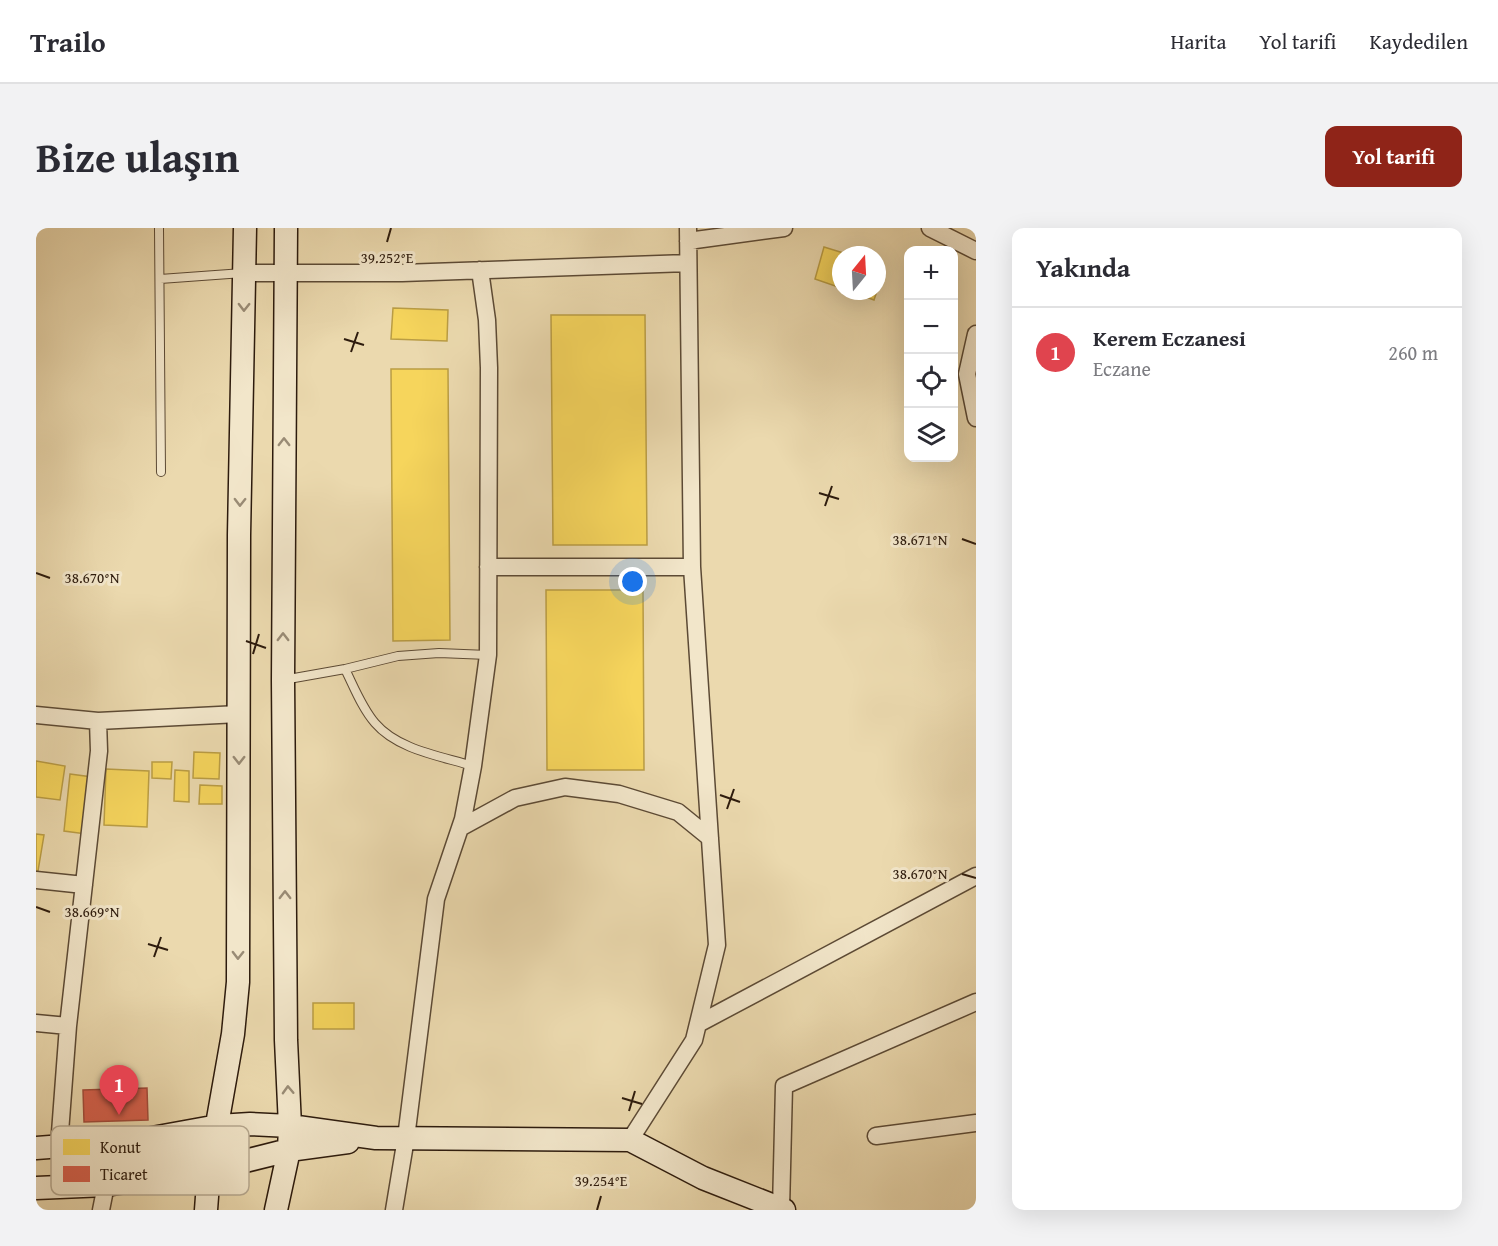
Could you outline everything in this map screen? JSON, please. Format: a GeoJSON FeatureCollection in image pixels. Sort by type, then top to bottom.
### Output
{"type":"FeatureCollection","features":[{"type":"Feature","properties":{"kind":"main road"},"geometry":{"type":"LineString","coordinates":[[245,228],[238,982],[233,1034],[218,1126],[290,1126],[376,1138]]}},
{"type":"Feature","properties":{"kind":"main road"},"geometry":{"type":"LineString","coordinates":[[276,1210],[289,1150],[290,1126],[286,1040],[283,680],[286,228]]}},
{"type":"Feature","properties":{"kind":"main road"},"geometry":{"type":"LineString","coordinates":[[249,1160],[289,1150],[376,1138],[630,1140],[703,1178],[783,1210]]}},
{"type":"Feature","properties":{"kind":"main road"},"geometry":{"type":"LineString","coordinates":[[36,1148],[51,1147]]}},
{"type":"Feature","properties":{"kind":"main road"},"geometry":{"type":"LineString","coordinates":[[36,1188],[51,1187]]}},
{"type":"Feature","properties":{"kind":"main road"},"geometry":{"type":"LineString","coordinates":[[206,1210],[207,1195]]}},
{"type":"Feature","properties":{"kind":"street"},"geometry":{"type":"LineString","coordinates":[[630,1140],[694,1040],[717,945],[692,567],[688,234],[784,228]]}},
{"type":"Feature","properties":{"kind":"street"},"geometry":{"type":"LineString","coordinates":[[930,228],[976,250]]}},
{"type":"Feature","properties":{"kind":"street"},"geometry":{"type":"LineString","coordinates":[[245,273],[285,271],[402,273],[688,263]]}},
{"type":"Feature","properties":{"kind":"street"},"geometry":{"type":"LineString","coordinates":[[394,1210],[406,1138],[436,899],[460,828],[473,766],[488,655],[489,368],[487,320],[480,270]]}},
{"type":"Feature","properties":{"kind":"street"},"geometry":{"type":"LineString","coordinates":[[976,334],[967,374],[976,418]]}},
{"type":"Feature","properties":{"kind":"street"},"geometry":{"type":"LineString","coordinates":[[488,567],[692,567]]}},
{"type":"Feature","properties":{"kind":"street"},"geometry":{"type":"LineString","coordinates":[[36,716],[98,721],[239,714]]}},
{"type":"Feature","properties":{"kind":"street"},"geometry":{"type":"LineString","coordinates":[[60,1126],[68,1026],[99,752],[98,721]]}},
{"type":"Feature","properties":{"kind":"street"},"geometry":{"type":"LineString","coordinates":[[460,828],[515,798],[565,787],[618,794],[678,812],[710,838]]}},
{"type":"Feature","properties":{"kind":"street"},"geometry":{"type":"LineString","coordinates":[[698,1024],[976,876]]}},
{"type":"Feature","properties":{"kind":"street"},"geometry":{"type":"LineString","coordinates":[[36,880],[84,885]]}},
{"type":"Feature","properties":{"kind":"street"},"geometry":{"type":"LineString","coordinates":[[783,1210],[784,1086],[976,1002]]}},
{"type":"Feature","properties":{"kind":"street"},"geometry":{"type":"LineString","coordinates":[[36,1023],[68,1026]]}},
{"type":"Feature","properties":{"kind":"street"},"geometry":{"type":"LineString","coordinates":[[876,1136],[976,1123]]}},
{"type":"Feature","properties":{"kind":"street"},"geometry":{"type":"LineString","coordinates":[[101,1210],[104,1195]]}},
{"type":"Feature","properties":{"kind":"lane"},"geometry":{"type":"LineString","coordinates":[[159,228],[161,472]]}},
{"type":"Feature","properties":{"kind":"lane"},"geometry":{"type":"LineString","coordinates":[[160,279],[245,273]]}},
{"type":"Feature","properties":{"kind":"lane"},"geometry":{"type":"LineString","coordinates":[[283,680],[418,654],[488,655]]}},
{"type":"Feature","properties":{"kind":"lane"},"geometry":{"type":"LineString","coordinates":[[345,669],[373,721],[389,736],[410,746],[473,766]]}},
{"type":"Feature","properties":{"kind":"building: Konut"},"geometry":{"type":"Polygon","coordinates":[[[824,247],[832,249],[832,285],[815,279],[824,247]]]}},
{"type":"Feature","properties":{"kind":"building: Konut"},"geometry":{"type":"Polygon","coordinates":[[[393,308],[448,310],[447,341],[391,339],[393,308]]]}},
{"type":"Feature","properties":{"kind":"building: Konut"},"geometry":{"type":"Polygon","coordinates":[[[551,315],[645,315],[647,545],[553,545],[551,315]]]}},
{"type":"Feature","properties":{"kind":"building: Konut"},"geometry":{"type":"Polygon","coordinates":[[[391,369],[448,369],[450,640],[393,641],[391,369]]]}},
{"type":"Feature","properties":{"kind":"building: Konut"},"geometry":{"type":"Polygon","coordinates":[[[546,590],[643,590],[644,770],[547,770],[546,590]]]}},
{"type":"Feature","properties":{"kind":"building: Konut"},"geometry":{"type":"Polygon","coordinates":[[[194,752],[220,753],[219,779],[193,778],[194,752]]]}},
{"type":"Feature","properties":{"kind":"building: Konut"},"geometry":{"type":"Polygon","coordinates":[[[36,761],[65,766],[60,800],[36,797],[36,761]]]}},
{"type":"Feature","properties":{"kind":"building: Konut"},"geometry":{"type":"Polygon","coordinates":[[[152,762],[172,762],[171,779],[152,778],[152,762]]]}},
{"type":"Feature","properties":{"kind":"building: Konut"},"geometry":{"type":"Polygon","coordinates":[[[106,769],[149,771],[147,827],[104,825],[106,769]]]}},
{"type":"Feature","properties":{"kind":"building: Konut"},"geometry":{"type":"Polygon","coordinates":[[[175,770],[189,771],[189,802],[174,801],[175,770]]]}},
{"type":"Feature","properties":{"kind":"building: Konut"},"geometry":{"type":"Polygon","coordinates":[[[70,774],[92,777],[86,834],[64,831],[70,774]]]}},
{"type":"Feature","properties":{"kind":"building: Konut"},"geometry":{"type":"Polygon","coordinates":[[[200,785],[222,786],[222,804],[199,804],[200,785]]]}},
{"type":"Feature","properties":{"kind":"building: Konut"},"geometry":{"type":"Polygon","coordinates":[[[36,834],[44,835],[38,871],[36,871],[36,834]]]}},
{"type":"Feature","properties":{"kind":"building: Konut"},"geometry":{"type":"Polygon","coordinates":[[[313,1003],[354,1003],[354,1029],[313,1029],[313,1003]]]}},
{"type":"Feature","properties":{"kind":"building: Ticaret"},"geometry":{"type":"Polygon","coordinates":[[[147,1088],[148,1120],[84,1122],[83,1090],[147,1088]]]}},
{"type":"Feature","properties":{"kind":"place","name":"Kerem Eczanesi"},"geometry":{"type":"Point","coordinates":[119,1115]}}]}
